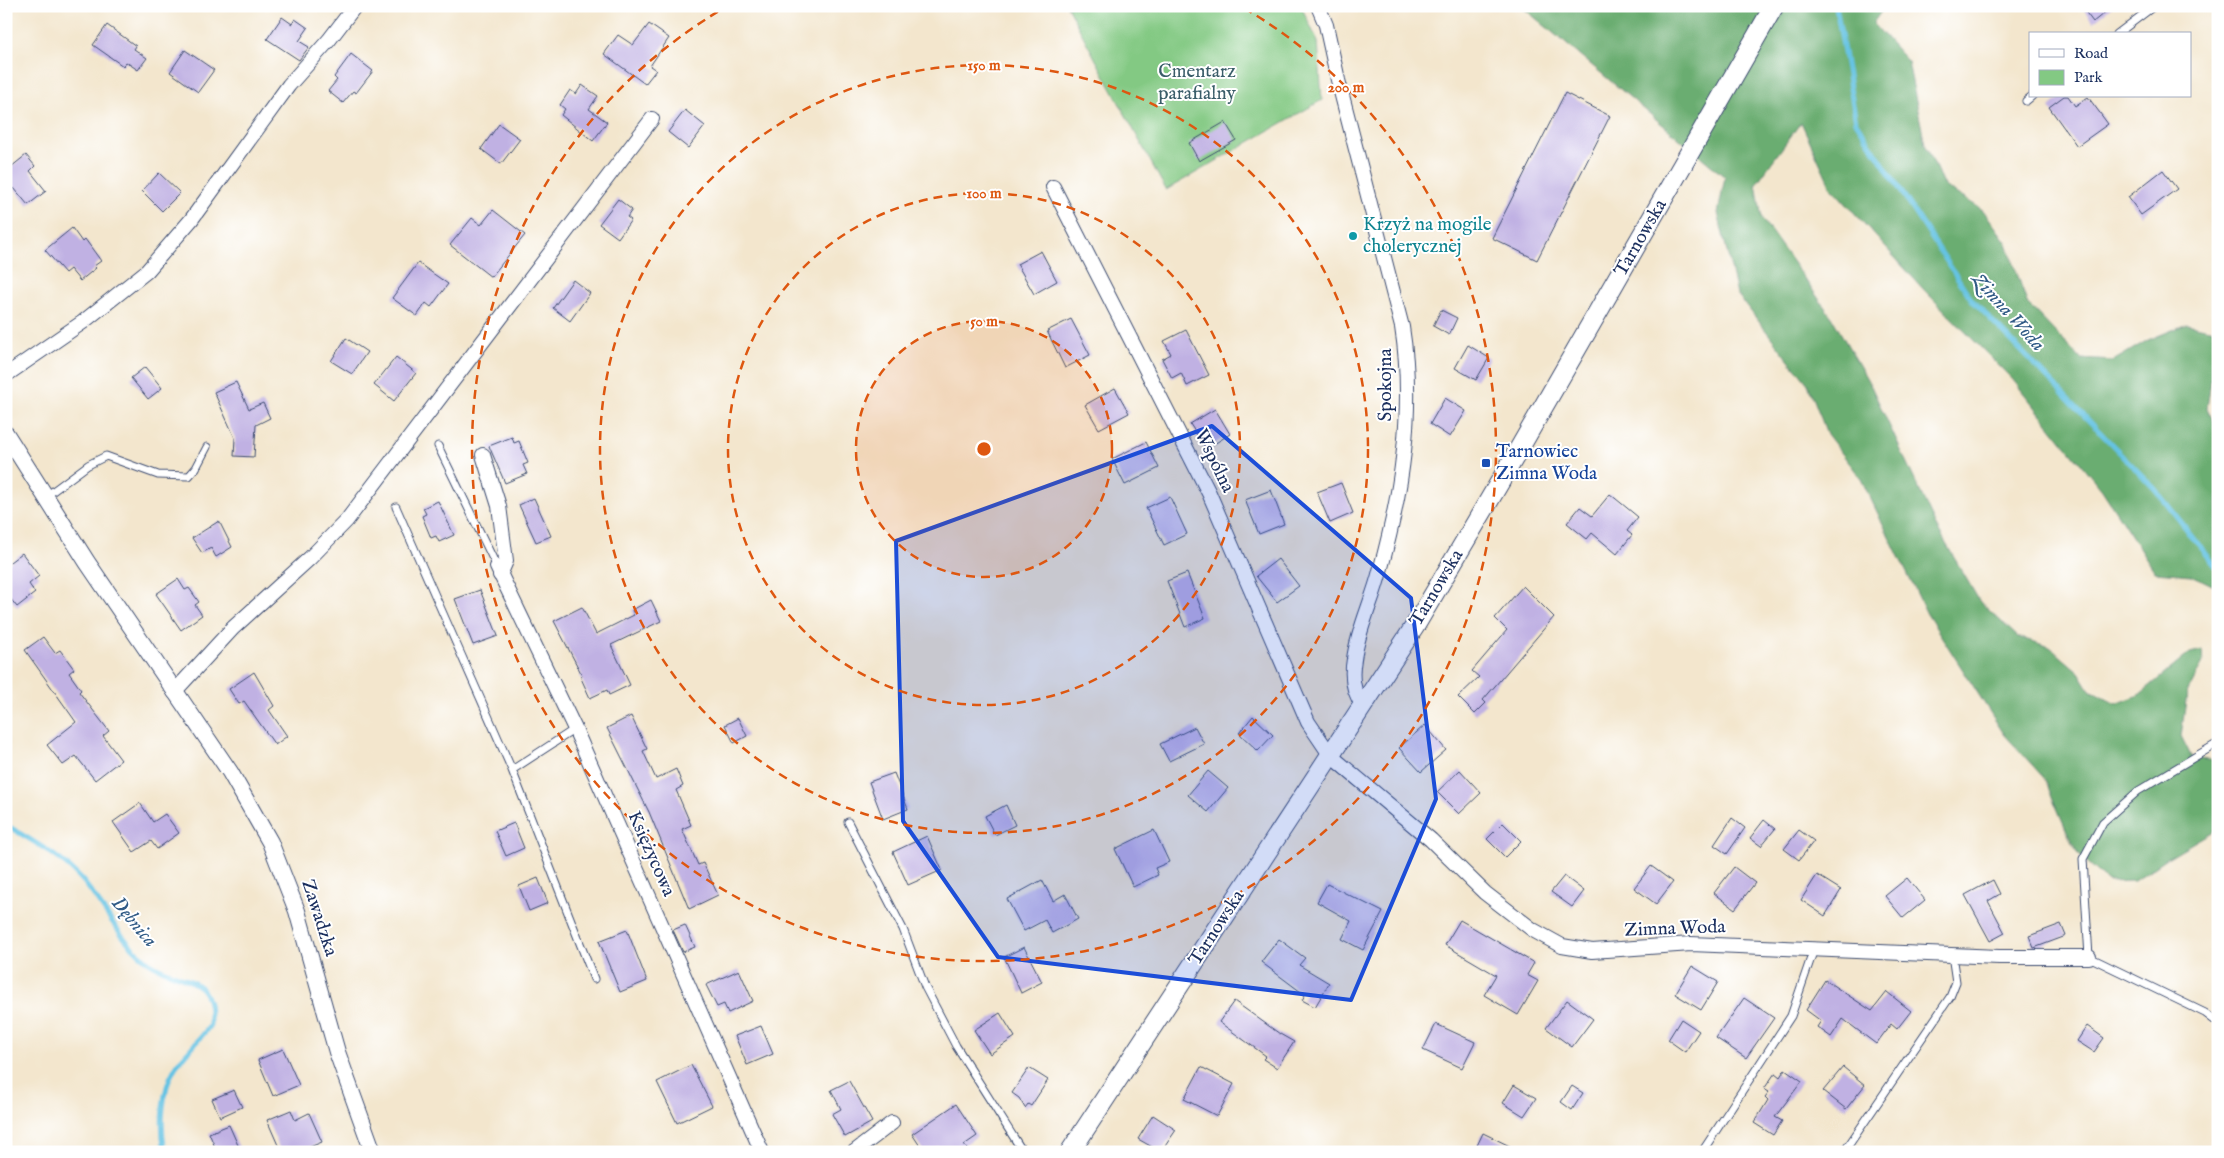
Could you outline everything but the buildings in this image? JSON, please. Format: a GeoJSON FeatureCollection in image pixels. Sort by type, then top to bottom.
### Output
{"type":"FeatureCollection","features":[{"type":"Feature","properties":{"kind":"main road","name":"Tarnowska"},"geometry":{"type":"LineString","coordinates":[[1070,1152],[1331,756],[1414,626],[1494,492],[1774,6]]}},
{"type":"Feature","properties":{"kind":"street"},"geometry":{"type":"LineString","coordinates":[[6,376],[83,322],[147,271],[191,220],[289,85],[330,40],[355,6]]}},
{"type":"Feature","properties":{"kind":"street","name":"Spokojna"},"geometry":{"type":"LineString","coordinates":[[1318,6],[1326,25],[1338,80],[1402,326],[1408,363],[1404,466],[1398,501],[1380,572],[1354,658],[1352,683],[1357,697],[1364,705]]}},
{"type":"Feature","properties":{"kind":"street"},"geometry":{"type":"LineString","coordinates":[[174,692],[233,628],[310,558],[347,520],[652,119]]}},
{"type":"Feature","properties":{"kind":"street","name":"Wspólna"},"geometry":{"type":"LineString","coordinates":[[1054,187],[1209,492],[1308,722],[1331,756]]}},
{"type":"Feature","properties":{"kind":"street","name":"Zawadzka"},"geometry":{"type":"LineString","coordinates":[[6,434],[45,497],[174,692],[230,772],[270,842],[308,945],[337,1052],[373,1152]]}},
{"type":"Feature","properties":{"kind":"street"},"geometry":{"type":"LineString","coordinates":[[482,455],[499,506],[506,561],[498,571]]}},
{"type":"Feature","properties":{"kind":"street","name":"Księżycowa"},"geometry":{"type":"LineString","coordinates":[[498,571],[575,729],[762,1152]]}},
{"type":"Feature","properties":{"kind":"street","name":"Zimna Woda"},"geometry":{"type":"LineString","coordinates":[[1331,756],[1431,840],[1485,893],[1533,930],[1562,946],[1592,951],[1691,944],[1952,955],[2089,957]]}},
{"type":"Feature","properties":{"kind":"street"},"geometry":{"type":"LineString","coordinates":[[854,1152],[892,1123]]}},
{"type":"Feature","properties":{"kind":"lane"},"geometry":{"type":"LineString","coordinates":[[2120,32],[2154,6]]}},
{"type":"Feature","properties":{"kind":"lane"},"geometry":{"type":"LineString","coordinates":[[438,446],[498,571]]}},
{"type":"Feature","properties":{"kind":"lane"},"geometry":{"type":"LineString","coordinates":[[45,497],[88,465],[106,456],[158,474],[189,476],[196,468],[207,447]]}},
{"type":"Feature","properties":{"kind":"lane"},"geometry":{"type":"LineString","coordinates":[[396,507],[512,770],[594,978]]}},
{"type":"Feature","properties":{"kind":"lane"},"geometry":{"type":"LineString","coordinates":[[512,770],[575,729]]}},
{"type":"Feature","properties":{"kind":"lane"},"geometry":{"type":"LineString","coordinates":[[2218,743],[2138,791],[2103,822],[2082,859],[2089,957],[2205,1014],[2218,1023]]}},
{"type":"Feature","properties":{"kind":"lane"},"geometry":{"type":"LineString","coordinates":[[848,822],[903,930],[925,986],[956,1046],[1022,1152]]}},
{"type":"Feature","properties":{"kind":"lane"},"geometry":{"type":"LineString","coordinates":[[1702,1152],[1791,1016],[1814,949]]}},
{"type":"Feature","properties":{"kind":"lane"},"geometry":{"type":"LineString","coordinates":[[1844,1152],[1950,996],[1956,982],[1952,955]]}},
{"type":"Feature","properties":{"kind":"highlighted area"},"geometry":{"type":"Polygon","coordinates":[[[1212,426],[1411,598],[1436,799],[1351,1000],[998,957],[903,821],[896,541],[1212,426]]]}},
{"type":"Feature","properties":{"kind":"green space","name":"Cmentarz parafialny"},"geometry":{"type":"Polygon","coordinates":[[[1067,6],[1301,6],[1318,42],[1322,100],[1166,190],[1067,6]]]}},
{"type":"Feature","properties":{"kind":"green space"},"geometry":{"type":"Polygon","coordinates":[[[1521,6],[1885,6],[1873,23],[1908,62],[1925,144],[1944,186],[1983,210],[2007,243],[2027,303],[2081,359],[2113,361],[2148,340],[2187,324],[2218,331],[2207,408],[2218,431],[2218,588],[2192,575],[2155,572],[2102,490],[2013,380],[1925,291],[1831,187],[1801,122],[1756,184],[1762,219],[1831,316],[1871,386],[1938,530],[1980,602],[2018,637],[2050,647],[2079,672],[2090,690],[2116,704],[2139,695],[2190,653],[2202,650],[2203,662],[2187,693],[2181,736],[2192,758],[2215,761],[2218,759],[2218,828],[2167,858],[2134,881],[2108,882],[2083,859],[2072,843],[2044,778],[2004,734],[1927,614],[1860,477],[1827,434],[1808,384],[1737,294],[1718,213],[1725,177],[1521,6]]]}},
{"type":"Feature","properties":{"kind":"waterway","name":"Zimna Woda"},"geometry":{"type":"LineString","coordinates":[[1836,6],[1856,122],[1972,300],[2155,489],[2218,569]]}},
{"type":"Feature","properties":{"kind":"waterway","name":"Dębnica"},"geometry":{"type":"LineString","coordinates":[[6,825],[47,850],[75,872],[91,891],[127,942],[145,959],[159,968],[191,981],[202,989],[207,997],[210,1025],[175,1068],[170,1077],[164,1098],[162,1131],[165,1152]]}},
{"type":"Feature","properties":{"kind":"place","name":"Krzyż na mogile cholerycznej"},"geometry":{"type":"Point","coordinates":[1353,236]}},
{"type":"Feature","properties":{"kind":"place","name":"Tarnowiec Zimna Woda"},"geometry":{"type":"Point","coordinates":[1486,463]}}]}
